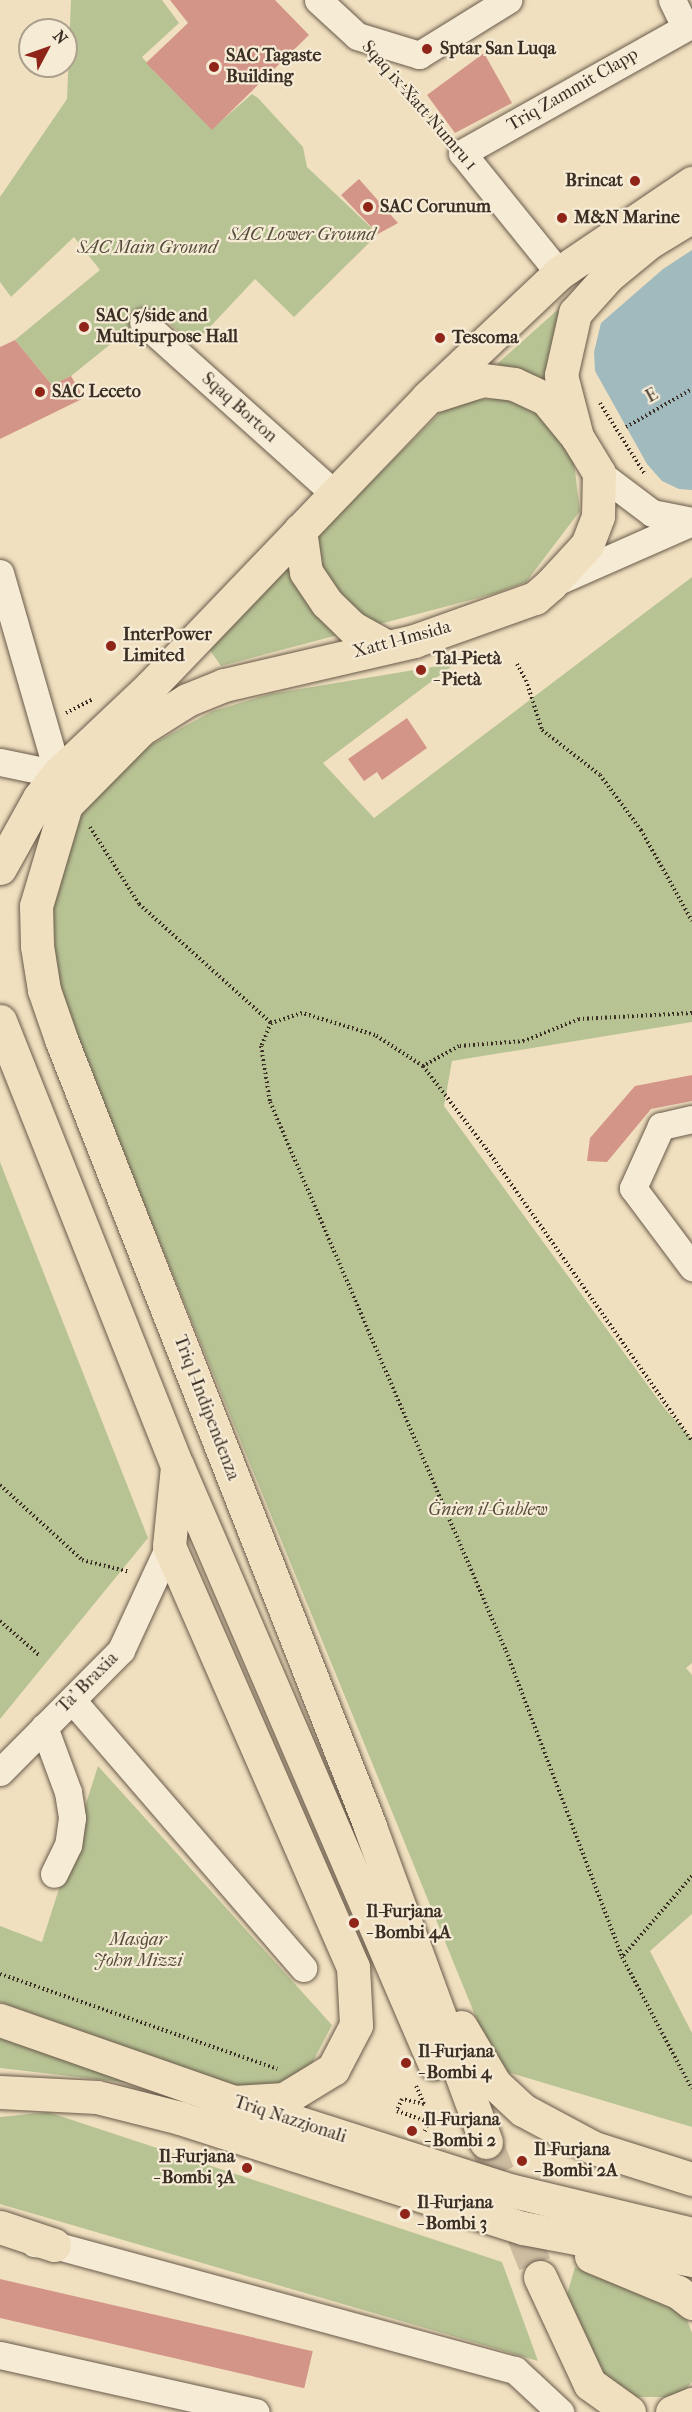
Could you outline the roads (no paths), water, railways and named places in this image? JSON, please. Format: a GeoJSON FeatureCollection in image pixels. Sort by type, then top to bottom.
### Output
{"type":"FeatureCollection","features":[{"type":"Feature","properties":{"kind":"highway"},"geometry":{"type":"LineString","coordinates":[[0,868],[39,798],[58,774],[151,686],[428,397],[559,273],[692,183]]}},
{"type":"Feature","properties":{"kind":"highway"},"geometry":{"type":"LineString","coordinates":[[577,437],[561,375],[575,314],[608,276],[648,243],[692,216]]}},
{"type":"Feature","properties":{"kind":"highway"},"geometry":{"type":"LineString","coordinates":[[428,397],[483,380],[514,384],[546,399],[577,437],[599,473]]}},
{"type":"Feature","properties":{"kind":"highway","name":"Xatt l-Imsida"},"geometry":{"type":"LineString","coordinates":[[44,990],[37,946],[36,906],[66,805],[141,729],[187,700],[224,685],[414,641],[535,598],[587,545],[598,516],[599,473]]}},
{"type":"Feature","properties":{"kind":"highway"},"geometry":{"type":"LineString","coordinates":[[300,530],[306,572],[327,603],[353,628],[386,646]]}},
{"type":"Feature","properties":{"kind":"highway","name":"Triq l-Indipendenza"},"geometry":{"type":"LineString","coordinates":[[44,990],[370,1826]]}},
{"type":"Feature","properties":{"kind":"highway"},"geometry":{"type":"LineString","coordinates":[[0,1021],[177,1465],[342,1843],[475,2139],[370,1826]]}},
{"type":"Feature","properties":{"kind":"highway"},"geometry":{"type":"LineString","coordinates":[[177,1465],[169,1546],[353,1966],[356,2025],[333,2069],[284,2099],[234,2102]]}},
{"type":"Feature","properties":{"kind":"highway"},"geometry":{"type":"LineString","coordinates":[[370,1826],[468,2044],[495,2084],[523,2110],[594,2148],[692,2179]]}},
{"type":"Feature","properties":{"kind":"highway","name":"Triq Nazzjonali"},"geometry":{"type":"LineString","coordinates":[[0,2020],[579,2225],[692,2260]]}},
{"type":"Feature","properties":{"kind":"highway","name":"Triq Nazzjonali"},"geometry":{"type":"LineString","coordinates":[[0,2092],[97,2097],[170,2115],[523,2228],[692,2217]]}},
{"type":"Feature","properties":{"kind":"highway","name":"Triq Nazzjonali"},"geometry":{"type":"LineString","coordinates":[[579,2225],[692,2234]]}},
{"type":"Feature","properties":{"kind":"highway","name":"Triq Nazzjonali"},"geometry":{"type":"LineString","coordinates":[[579,2225],[692,2280]]}},
{"type":"Feature","properties":{"kind":"highway"},"geometry":{"type":"LineString","coordinates":[[0,2227],[54,2245]]}},
{"type":"Feature","properties":{"kind":"highway"},"geometry":{"type":"LineString","coordinates":[[523,2228],[678,2292],[692,2303]]}},
{"type":"Feature","properties":{"kind":"highway"},"geometry":{"type":"LineString","coordinates":[[592,2412],[564,2383],[529,2274],[590,2384],[629,2412]]}},
{"type":"Feature","properties":{"kind":"highway"},"geometry":{"type":"LineString","coordinates":[[672,2412],[692,2404]]}},
{"type":"Feature","properties":{"kind":"street","name":"Sqaq ix-Xatt Numru 1"},"geometry":{"type":"LineString","coordinates":[[318,0],[357,36],[419,55],[508,0]]}},
{"type":"Feature","properties":{"kind":"street","name":"Triq Zammit Clapp"},"geometry":{"type":"LineString","coordinates":[[462,153],[689,25],[672,0]]}},
{"type":"Feature","properties":{"kind":"street","name":"Sqaq ix-Xatt Numru 1"},"geometry":{"type":"LineString","coordinates":[[462,153],[559,273]]}},
{"type":"Feature","properties":{"kind":"street","name":"Sqaq Borton"},"geometry":{"type":"LineString","coordinates":[[143,322],[335,494]]}},
{"type":"Feature","properties":{"kind":"street"},"geometry":{"type":"LineString","coordinates":[[599,473],[652,513],[692,522]]}},
{"type":"Feature","properties":{"kind":"street"},"geometry":{"type":"LineString","coordinates":[[551,584],[692,522]]}},
{"type":"Feature","properties":{"kind":"street"},"geometry":{"type":"LineString","coordinates":[[0,573],[58,774],[0,762]]}},
{"type":"Feature","properties":{"kind":"street"},"geometry":{"type":"LineString","coordinates":[[692,1119],[662,1126],[633,1188],[692,1267]]}},
{"type":"Feature","properties":{"kind":"street","name":"Ta' Braxia"},"geometry":{"type":"LineString","coordinates":[[0,1772],[121,1650],[169,1546]]}},
{"type":"Feature","properties":{"kind":"street"},"geometry":{"type":"LineString","coordinates":[[72,1700],[303,1968]]}},
{"type":"Feature","properties":{"kind":"street"},"geometry":{"type":"LineString","coordinates":[[44,1727],[68,1792],[72,1818],[68,1845],[54,1874]]}},
{"type":"Feature","properties":{"kind":"street"},"geometry":{"type":"LineString","coordinates":[[0,2240],[54,2245],[515,2370],[560,2412]]}},
{"type":"Feature","properties":{"kind":"street"},"geometry":{"type":"LineString","coordinates":[[0,2355],[256,2412]]}},
{"type":"Feature","properties":{"kind":"water"},"geometry":{"type":"Polygon","coordinates":[[[692,250],[692,490],[679,489],[662,481],[647,464],[595,371],[594,352],[601,323],[663,269],[692,250]]]}},
{"type":"Feature","properties":{"kind":"tunnel"},"geometry":{"type":"LineString","coordinates":[[486,2142],[540,2277]]}},
{"type":"Feature","properties":{"kind":"place","name":"Sptar San Luqa"},"geometry":{"type":"Point","coordinates":[427,49]}},
{"type":"Feature","properties":{"kind":"place","name":"SAC Tagaste Building"},"geometry":{"type":"Point","coordinates":[214,67]}},
{"type":"Feature","properties":{"kind":"place","name":"Brincat"},"geometry":{"type":"Point","coordinates":[635,181]}},
{"type":"Feature","properties":{"kind":"place","name":"SAC Corunum"},"geometry":{"type":"Point","coordinates":[368,207]}},
{"type":"Feature","properties":{"kind":"place","name":"M&N Marine"},"geometry":{"type":"Point","coordinates":[562,218]}},
{"type":"Feature","properties":{"kind":"place","name":"SAC 5/side and Multipurpose Hall"},"geometry":{"type":"Point","coordinates":[84,327]}},
{"type":"Feature","properties":{"kind":"place","name":"Tescoma"},"geometry":{"type":"Point","coordinates":[440,338]}},
{"type":"Feature","properties":{"kind":"place","name":"SAC Leceto"},"geometry":{"type":"Point","coordinates":[40,392]}},
{"type":"Feature","properties":{"kind":"place","name":"InterPower Limited"},"geometry":{"type":"Point","coordinates":[111,646]}},
{"type":"Feature","properties":{"kind":"place","name":"Tal-Pietà - Pietà"},"geometry":{"type":"Point","coordinates":[421,670]}},
{"type":"Feature","properties":{"kind":"place","name":"Il-Furjana - Bombi 4A"},"geometry":{"type":"Point","coordinates":[354,1923]}},
{"type":"Feature","properties":{"kind":"place","name":"Il-Furjana - Bombi 4"},"geometry":{"type":"Point","coordinates":[406,2063]}},
{"type":"Feature","properties":{"kind":"place","name":"Il-Furjana - Bombi 2"},"geometry":{"type":"Point","coordinates":[412,2131]}},
{"type":"Feature","properties":{"kind":"place","name":"Il-Furjana - Bombi 2A"},"geometry":{"type":"Point","coordinates":[522,2161]}},
{"type":"Feature","properties":{"kind":"place","name":"Il-Furjana - Bombi 3A"},"geometry":{"type":"Point","coordinates":[247,2168]}},
{"type":"Feature","properties":{"kind":"place","name":"Il-Furjana - Bombi 3"},"geometry":{"type":"Point","coordinates":[405,2214]}},
{"type":"Feature","properties":{"kind":"park label","name":"SAC Lower Ground"},"geometry":{"type":"Point","coordinates":[302,235]}},
{"type":"Feature","properties":{"kind":"park label","name":"SAC Main Ground"},"geometry":{"type":"Point","coordinates":[147,248]}},
{"type":"Feature","properties":{"kind":"park label","name":"Ġnien il-Ġublew"},"geometry":{"type":"Point","coordinates":[488,1510]}},
{"type":"Feature","properties":{"kind":"park label","name":"Masġar John Mizzi"},"geometry":{"type":"Point","coordinates":[138,1951]}}]}
